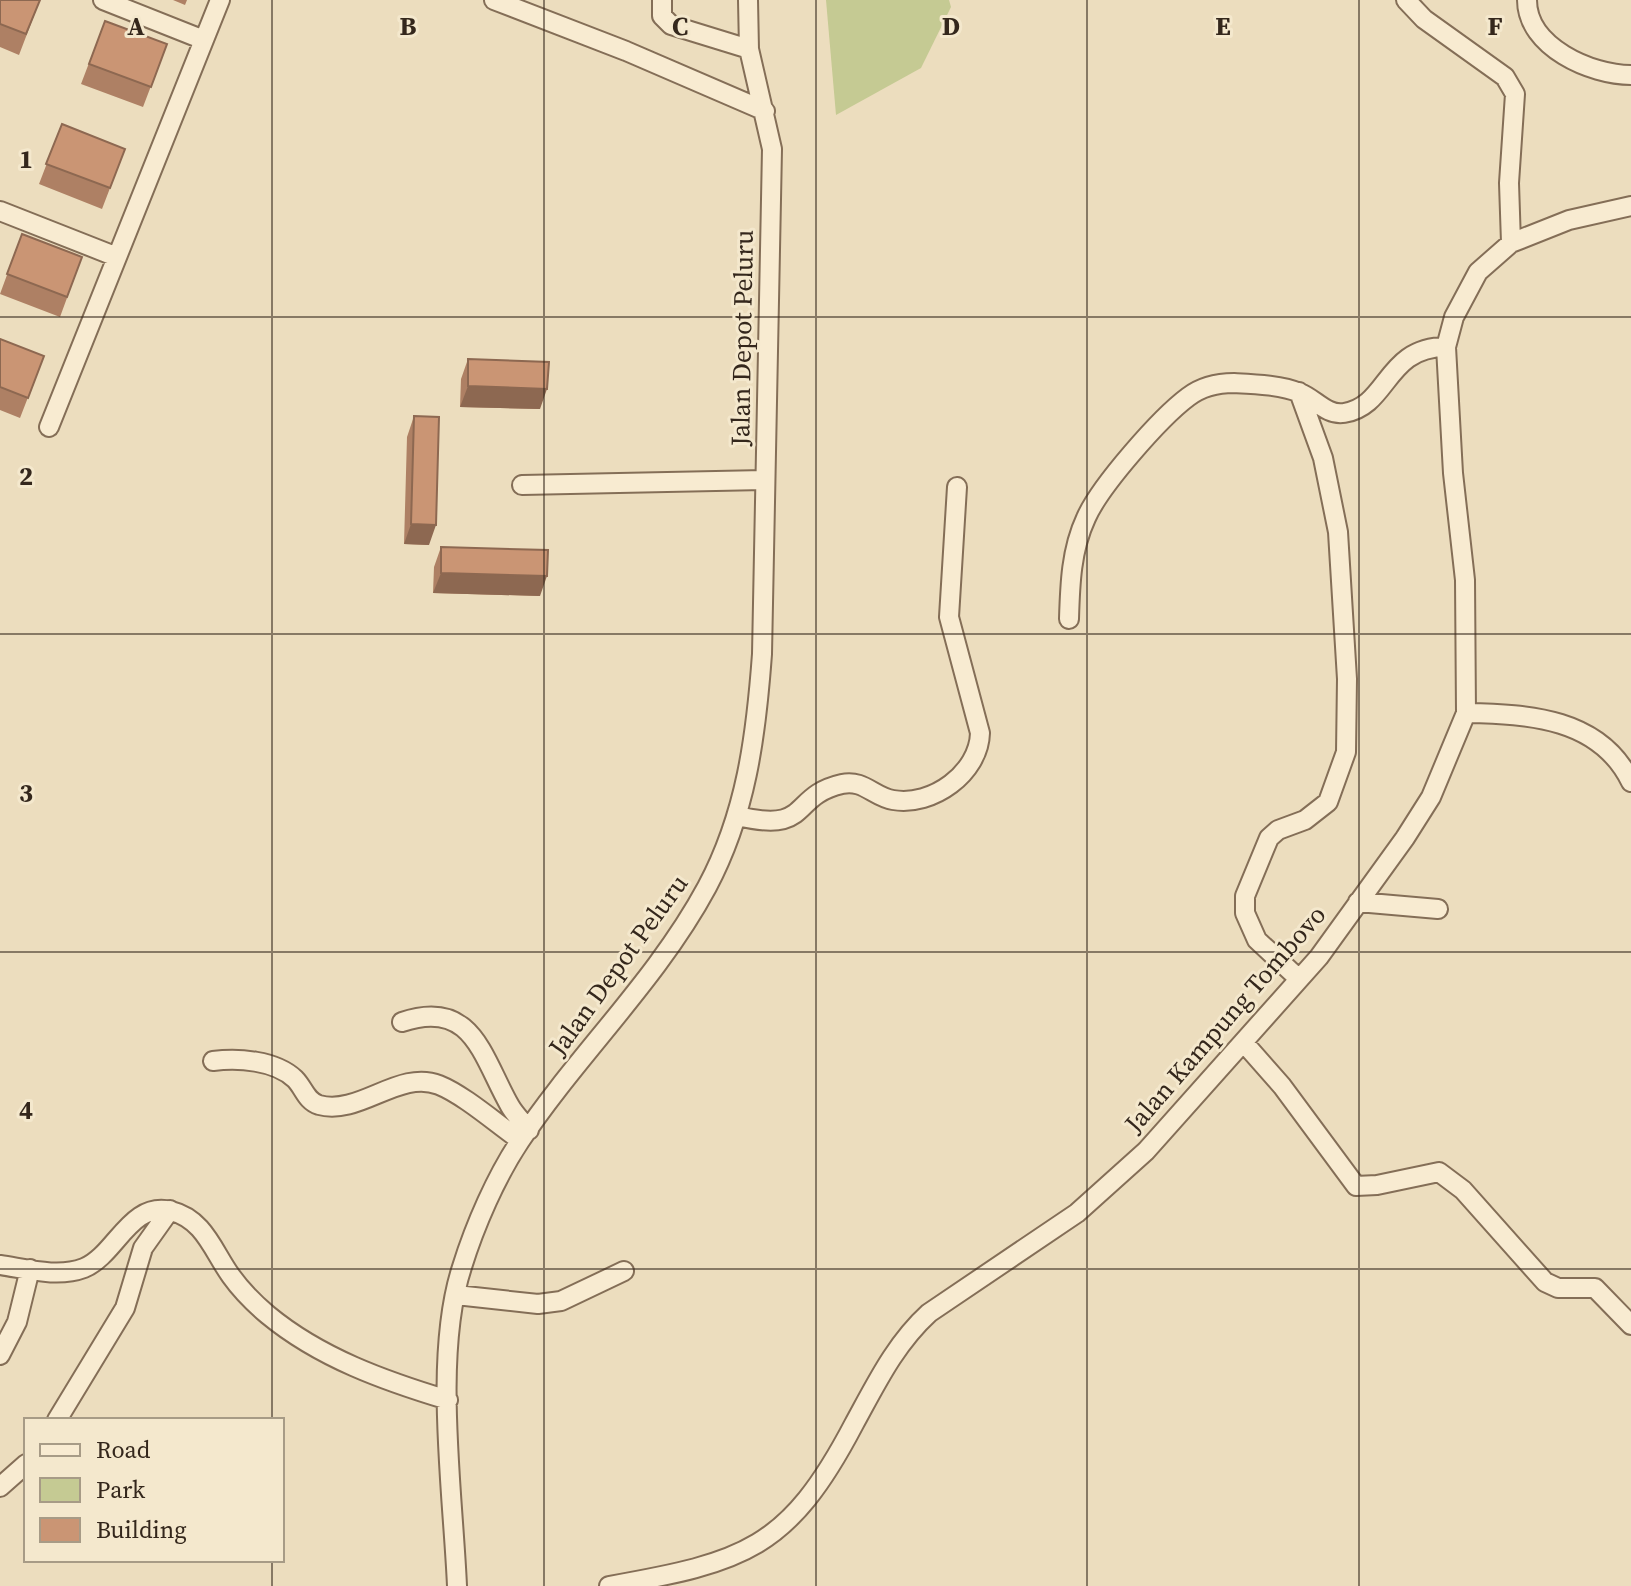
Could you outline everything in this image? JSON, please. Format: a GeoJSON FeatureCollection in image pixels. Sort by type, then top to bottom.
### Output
{"type":"FeatureCollection","features":[{"type":"Feature","properties":{"kind":"street"},"geometry":{"type":"LineString","coordinates":[[103,0],[204,40]]}},
{"type":"Feature","properties":{"kind":"street"},"geometry":{"type":"LineString","coordinates":[[49,427],[220,0]]}},
{"type":"Feature","properties":{"kind":"street"},"geometry":{"type":"LineString","coordinates":[[494,0],[626,51],[765,111]]}},
{"type":"Feature","properties":{"kind":"street"},"geometry":{"type":"LineString","coordinates":[[662,0],[662,16],[671,25],[749,49]]}},
{"type":"Feature","properties":{"kind":"street","name":"Jalan Depot Peluru"},"geometry":{"type":"LineString","coordinates":[[457,1586],[448,1400],[450,1343],[461,1268],[525,1135],[671,944],[707,887],[738,816],[756,735],[762,654],[772,149],[749,49],[748,0]]}},
{"type":"Feature","properties":{"kind":"street"},"geometry":{"type":"LineString","coordinates":[[1406,0],[1424,19],[1505,77],[1512,86],[1515,94],[1509,183],[1511,243]]}},
{"type":"Feature","properties":{"kind":"street"},"geometry":{"type":"LineString","coordinates":[[1527,0],[1528,12],[1536,28],[1562,53],[1611,75],[1631,75]]}},
{"type":"Feature","properties":{"kind":"street","name":"Jalan Kampung Tombovo"},"geometry":{"type":"LineString","coordinates":[[609,1586],[707,1567],[733,1558],[793,1519],[829,1469],[884,1367],[910,1331],[929,1313],[1100,1196],[1245,1044],[1358,902],[1431,797],[1466,713],[1465,580],[1450,434],[1446,347],[1466,291],[1478,272],[1511,243],[1569,220],[1631,206]]}},
{"type":"Feature","properties":{"kind":"street"},"geometry":{"type":"LineString","coordinates":[[0,211],[117,257]]}},
{"type":"Feature","properties":{"kind":"street"},"geometry":{"type":"LineString","coordinates":[[1069,619],[1071,573],[1086,517],[1109,484],[1188,397],[1209,386],[1223,384],[1299,392],[1337,413],[1353,411],[1412,353],[1425,347],[1446,347]]}},
{"type":"Feature","properties":{"kind":"street"},"geometry":{"type":"LineString","coordinates":[[1299,392],[1323,458],[1338,532],[1347,679],[1346,752],[1328,802],[1305,820],[1278,830],[1269,838],[1251,878],[1245,904],[1257,940],[1299,979]]}},
{"type":"Feature","properties":{"kind":"street"},"geometry":{"type":"LineString","coordinates":[[522,485],[765,480]]}},
{"type":"Feature","properties":{"kind":"street"},"geometry":{"type":"LineString","coordinates":[[738,816],[766,823],[782,821],[828,788],[851,783],[891,800],[909,801],[927,797],[969,767],[979,750],[980,733],[949,617],[957,487]]}},
{"type":"Feature","properties":{"kind":"street"},"geometry":{"type":"LineString","coordinates":[[1466,713],[1523,715],[1572,726],[1622,763],[1631,782]]}},
{"type":"Feature","properties":{"kind":"street"},"geometry":{"type":"LineString","coordinates":[[1358,902],[1438,909]]}},
{"type":"Feature","properties":{"kind":"street"},"geometry":{"type":"LineString","coordinates":[[402,1022],[428,1015],[444,1016],[466,1030],[494,1070],[525,1135]]}},
{"type":"Feature","properties":{"kind":"street"},"geometry":{"type":"LineString","coordinates":[[1245,1044],[1289,1094],[1356,1186],[1377,1185],[1439,1172],[1463,1190],[1551,1286],[1595,1288],[1631,1325]]}},
{"type":"Feature","properties":{"kind":"street"},"geometry":{"type":"LineString","coordinates":[[213,1061],[255,1062],[287,1074],[309,1101],[326,1106],[366,1099],[411,1082],[439,1085],[525,1135]]}},
{"type":"Feature","properties":{"kind":"street"},"geometry":{"type":"LineString","coordinates":[[0,1265],[60,1273],[83,1268],[99,1260],[131,1223],[151,1210],[170,1210],[201,1227],[236,1284],[284,1327],[319,1350],[389,1382],[448,1400]]}},
{"type":"Feature","properties":{"kind":"street"},"geometry":{"type":"LineString","coordinates":[[58,1418],[125,1308],[143,1248],[170,1210]]}},
{"type":"Feature","properties":{"kind":"street"},"geometry":{"type":"LineString","coordinates":[[0,1355],[17,1322],[30,1269]]}},
{"type":"Feature","properties":{"kind":"street"},"geometry":{"type":"LineString","coordinates":[[456,1295],[538,1304],[561,1301],[624,1271]]}},
{"type":"Feature","properties":{"kind":"street"},"geometry":{"type":"LineString","coordinates":[[0,1487],[24,1466]]}},
{"type":"Feature","properties":{"kind":"green space"},"geometry":{"type":"Polygon","coordinates":[[[826,0],[949,0],[951,7],[921,68],[836,115],[826,0]]]}},
{"type":"Feature","properties":{"kind":"building"},"geometry":{"type":"Polygon","coordinates":[[[0,0],[40,0],[26,34],[0,24],[0,0]]]}},
{"type":"Feature","properties":{"kind":"building"},"geometry":{"type":"Polygon","coordinates":[[[105,21],[167,44],[151,87],[89,64],[105,21]]]}},
{"type":"Feature","properties":{"kind":"building"},"geometry":{"type":"Polygon","coordinates":[[[62,124],[125,149],[110,188],[46,164],[62,124]]]}},
{"type":"Feature","properties":{"kind":"building"},"geometry":{"type":"Polygon","coordinates":[[[22,234],[82,257],[67,297],[7,274],[22,234]]]}},
{"type":"Feature","properties":{"kind":"building"},"geometry":{"type":"Polygon","coordinates":[[[0,339],[44,356],[28,398],[0,387],[0,339]]]}},
{"type":"Feature","properties":{"kind":"building"},"geometry":{"type":"Polygon","coordinates":[[[468,359],[549,362],[547,389],[468,386],[468,359]]]}},
{"type":"Feature","properties":{"kind":"building"},"geometry":{"type":"Polygon","coordinates":[[[414,416],[439,417],[436,525],[411,524],[414,416]]]}},
{"type":"Feature","properties":{"kind":"building"},"geometry":{"type":"Polygon","coordinates":[[[441,547],[548,550],[547,576],[441,573],[441,547]]]}}]}
